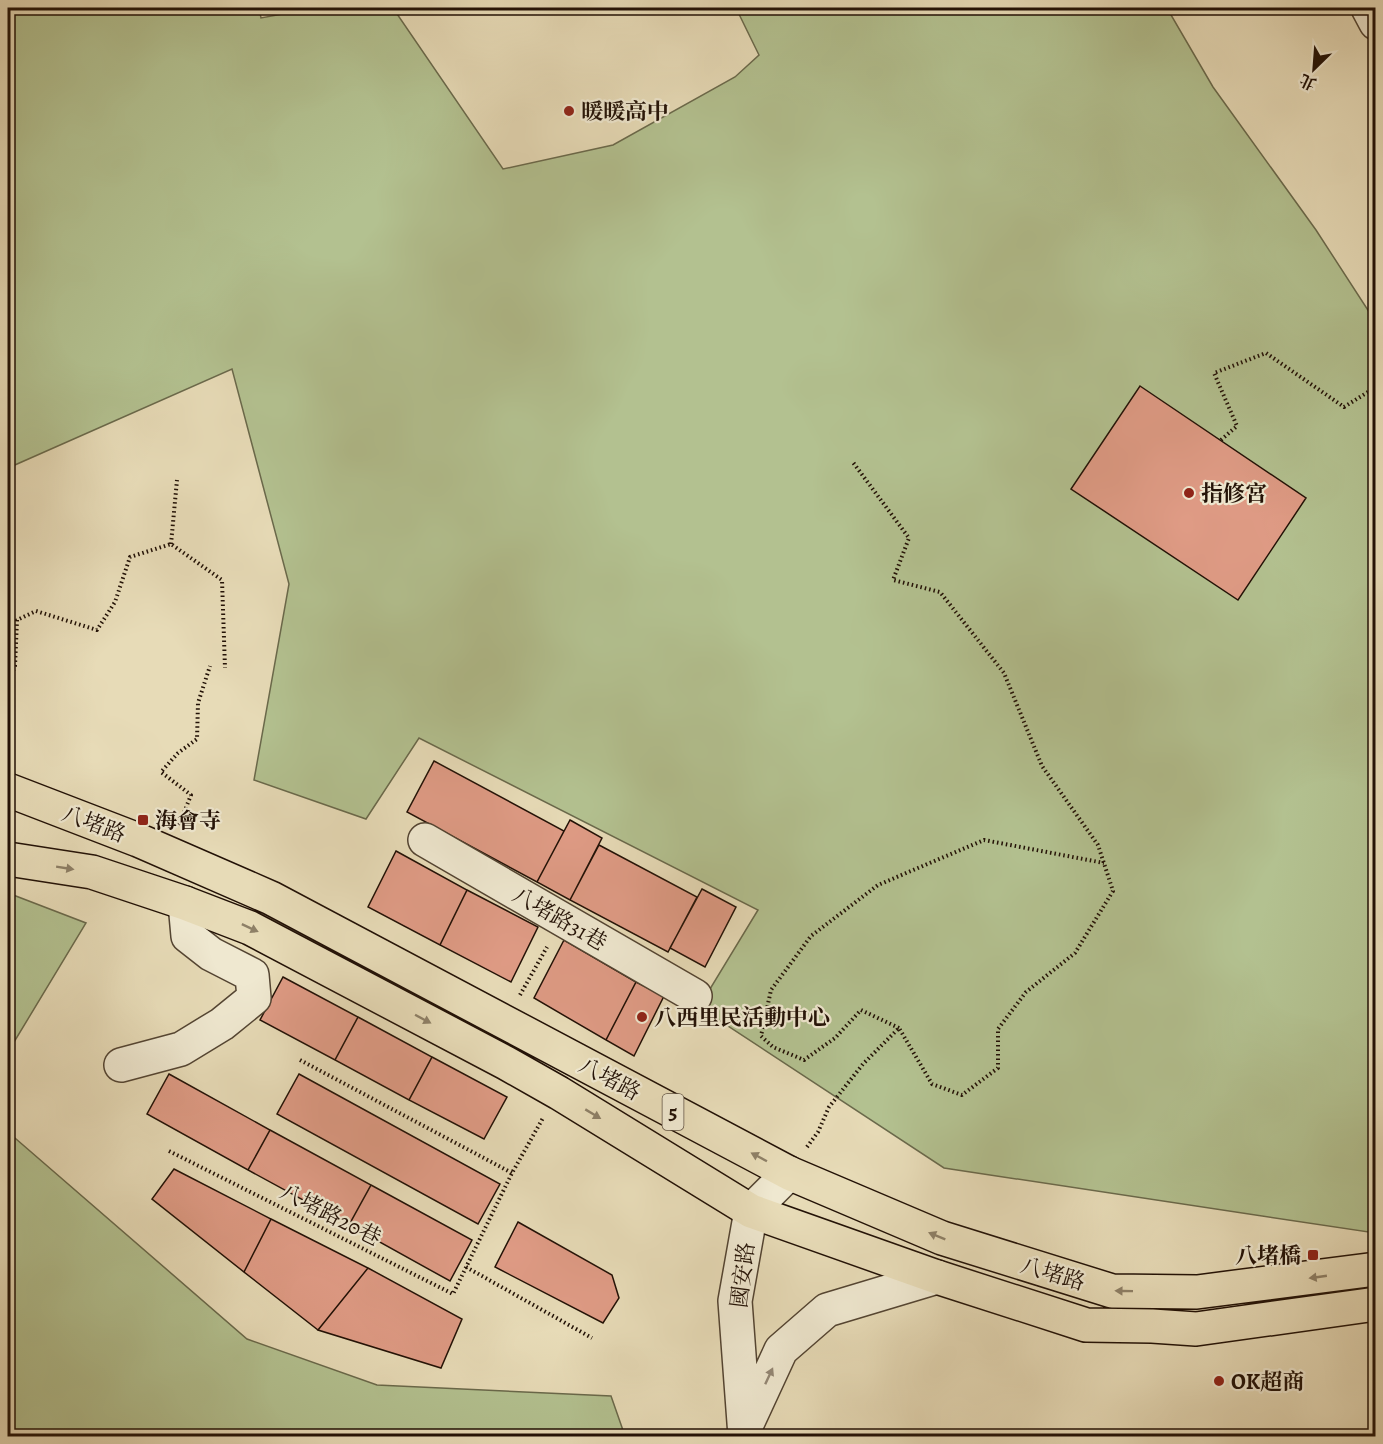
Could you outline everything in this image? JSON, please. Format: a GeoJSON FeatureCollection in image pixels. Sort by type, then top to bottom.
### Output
{"type":"FeatureCollection","features":[{"type":"Feature","properties":{"kind":"main road","name":"八堵路"},"geometry":{"type":"LineString","coordinates":[[8,790],[167,853],[271,898],[789,1173],[942,1238],[1112,1291],[1197,1292],[1376,1269]]}},
{"type":"Feature","properties":{"kind":"main road","name":"八堵路"},"geometry":{"type":"LineString","coordinates":[[8,859],[92,872],[185,903],[250,928],[506,1063],[752,1210],[937,1277],[1086,1325],[1197,1329],[1376,1304]]}},
{"type":"Feature","properties":{"kind":"street"},"geometry":{"type":"LineString","coordinates":[[1368,8],[1376,23]]}},
{"type":"Feature","properties":{"kind":"street","name":"八堵路31巷"},"geometry":{"type":"LineString","coordinates":[[425,840],[695,996]]}},
{"type":"Feature","properties":{"kind":"street"},"geometry":{"type":"LineString","coordinates":[[121,1065],[181,1049],[222,1024],[254,998],[252,975],[211,954],[188,936],[185,903]]}},
{"type":"Feature","properties":{"kind":"street","name":"國安路"},"geometry":{"type":"LineString","coordinates":[[745,1433],[735,1301],[752,1210],[789,1173]]}},
{"type":"Feature","properties":{"kind":"street"},"geometry":{"type":"LineString","coordinates":[[745,1433],[781,1350],[826,1310],[937,1277]]}},
{"type":"Feature","properties":{"kind":"path"},"geometry":{"type":"LineString","coordinates":[[1221,440],[1237,426],[1214,373],[1266,353],[1344,407],[1376,387]]}},
{"type":"Feature","properties":{"kind":"path"},"geometry":{"type":"LineString","coordinates":[[852,461],[909,538],[893,580],[940,592],[1004,672],[1042,766],[1098,845],[1104,863],[1113,891],[1075,953],[1026,992],[998,1029],[998,1068],[962,1095],[932,1083],[899,1028],[861,1010],[835,1038],[804,1060],[773,1047],[761,1036],[771,990],[811,936],[878,885],[984,840],[1104,863]]}},
{"type":"Feature","properties":{"kind":"path"},"geometry":{"type":"LineString","coordinates":[[171,544],[177,480]]}},
{"type":"Feature","properties":{"kind":"path"},"geometry":{"type":"LineString","coordinates":[[171,544],[222,580],[225,668]]}},
{"type":"Feature","properties":{"kind":"path"},"geometry":{"type":"LineString","coordinates":[[8,683],[15,666],[17,620],[36,611],[97,630],[114,602],[130,557],[171,544]]}},
{"type":"Feature","properties":{"kind":"path"},"geometry":{"type":"LineString","coordinates":[[167,853],[192,795],[161,772],[178,753],[197,740],[198,704],[210,666]]}},
{"type":"Feature","properties":{"kind":"path"},"geometry":{"type":"LineString","coordinates":[[506,1023],[563,919]]}},
{"type":"Feature","properties":{"kind":"path"},"geometry":{"type":"LineString","coordinates":[[789,1173],[818,1132],[830,1107],[864,1064],[899,1028]]}},
{"type":"Feature","properties":{"kind":"path"},"geometry":{"type":"LineString","coordinates":[[300,1060],[512,1173]]}},
{"type":"Feature","properties":{"kind":"path","name":"八堵路20巷"},"geometry":{"type":"LineString","coordinates":[[169,1151],[453,1294],[512,1173],[559,1093]]}},
{"type":"Feature","properties":{"kind":"path"},"geometry":{"type":"LineString","coordinates":[[466,1267],[592,1338]]}},
{"type":"Feature","properties":{"kind":"green space"},"geometry":{"type":"Polygon","coordinates":[[[8,8],[259,8],[261,18],[316,8],[393,8],[503,169],[613,145],[735,77],[759,55],[736,8],[1167,8],[1213,87],[1316,230],[1375,321],[1375,1233],[944,1168],[699,1007],[758,910],[419,738],[366,819],[254,780],[289,584],[232,369],[8,468],[8,8]]]}},
{"type":"Feature","properties":{"kind":"green space"},"geometry":{"type":"Polygon","coordinates":[[[8,893],[86,923],[8,1052],[8,893]]]}},
{"type":"Feature","properties":{"kind":"green space"},"geometry":{"type":"Polygon","coordinates":[[[8,1132],[247,1339],[377,1385],[611,1396],[625,1436],[8,1436],[8,1132]]]}},
{"type":"Feature","properties":{"kind":"building","name":"指修宮"},"geometry":{"type":"Polygon","coordinates":[[[1140,386],[1306,498],[1238,600],[1071,489],[1140,386]]]}},
{"type":"Feature","properties":{"kind":"building"},"geometry":{"type":"Polygon","coordinates":[[[434,761],[564,831],[537,882],[407,812],[434,761]]]}},
{"type":"Feature","properties":{"kind":"building"},"geometry":{"type":"Polygon","coordinates":[[[570,820],[602,838],[570,900],[537,882],[570,820]]]}},
{"type":"Feature","properties":{"kind":"building"},"geometry":{"type":"Polygon","coordinates":[[[599,845],[697,897],[668,952],[570,900],[599,845]]]}},
{"type":"Feature","properties":{"kind":"building"},"geometry":{"type":"Polygon","coordinates":[[[396,851],[467,890],[440,945],[368,907],[396,851]]]}},
{"type":"Feature","properties":{"kind":"building"},"geometry":{"type":"Polygon","coordinates":[[[702,889],[736,907],[705,967],[670,948],[702,889]]]}},
{"type":"Feature","properties":{"kind":"building"},"geometry":{"type":"Polygon","coordinates":[[[467,890],[538,927],[511,982],[440,945],[467,890]]]}},
{"type":"Feature","properties":{"kind":"building"},"geometry":{"type":"Polygon","coordinates":[[[564,940],[636,982],[606,1040],[534,998],[564,940]]]}},
{"type":"Feature","properties":{"kind":"building"},"geometry":{"type":"Polygon","coordinates":[[[283,977],[358,1017],[335,1060],[260,1020],[283,977]]]}},
{"type":"Feature","properties":{"kind":"building"},"geometry":{"type":"Polygon","coordinates":[[[636,982],[664,996],[634,1056],[606,1040],[636,982]]]}},
{"type":"Feature","properties":{"kind":"building"},"geometry":{"type":"Polygon","coordinates":[[[358,1017],[432,1057],[409,1100],[335,1060],[358,1017]]]}},
{"type":"Feature","properties":{"kind":"building"},"geometry":{"type":"Polygon","coordinates":[[[432,1057],[507,1097],[484,1139],[409,1100],[432,1057]]]}},
{"type":"Feature","properties":{"kind":"building"},"geometry":{"type":"Polygon","coordinates":[[[169,1074],[270,1130],[248,1170],[147,1114],[169,1074]]]}},
{"type":"Feature","properties":{"kind":"building"},"geometry":{"type":"Polygon","coordinates":[[[299,1074],[500,1184],[478,1224],[277,1114],[299,1074]]]}},
{"type":"Feature","properties":{"kind":"building"},"geometry":{"type":"Polygon","coordinates":[[[270,1130],[371,1185],[349,1225],[248,1170],[270,1130]]]}},
{"type":"Feature","properties":{"kind":"building"},"geometry":{"type":"Polygon","coordinates":[[[174,1169],[271,1219],[244,1272],[152,1199],[174,1169]]]}},
{"type":"Feature","properties":{"kind":"building"},"geometry":{"type":"Polygon","coordinates":[[[371,1185],[472,1240],[450,1281],[349,1225],[371,1185]]]}},
{"type":"Feature","properties":{"kind":"building"},"geometry":{"type":"Polygon","coordinates":[[[271,1219],[368,1268],[318,1330],[244,1272],[271,1219]]]}},
{"type":"Feature","properties":{"kind":"building"},"geometry":{"type":"Polygon","coordinates":[[[518,1222],[612,1275],[619,1298],[603,1323],[495,1267],[518,1222]]]}},
{"type":"Feature","properties":{"kind":"building"},"geometry":{"type":"Polygon","coordinates":[[[368,1268],[462,1319],[441,1368],[318,1330],[368,1268]]]}},
{"type":"Feature","properties":{"kind":"place","name":"暖暖高中"},"geometry":{"type":"Point","coordinates":[569,111]}},
{"type":"Feature","properties":{"kind":"place","name":"指修宮"},"geometry":{"type":"Point","coordinates":[1189,493]}},
{"type":"Feature","properties":{"kind":"place","name":"海會寺"},"geometry":{"type":"Point","coordinates":[143,820]}},
{"type":"Feature","properties":{"kind":"place","name":"八西里民活動中心"},"geometry":{"type":"Point","coordinates":[642,1017]}},
{"type":"Feature","properties":{"kind":"place","name":"八堵橋"},"geometry":{"type":"Point","coordinates":[1313,1255]}},
{"type":"Feature","properties":{"kind":"place","name":"OK超商"},"geometry":{"type":"Point","coordinates":[1219,1381]}}]}
